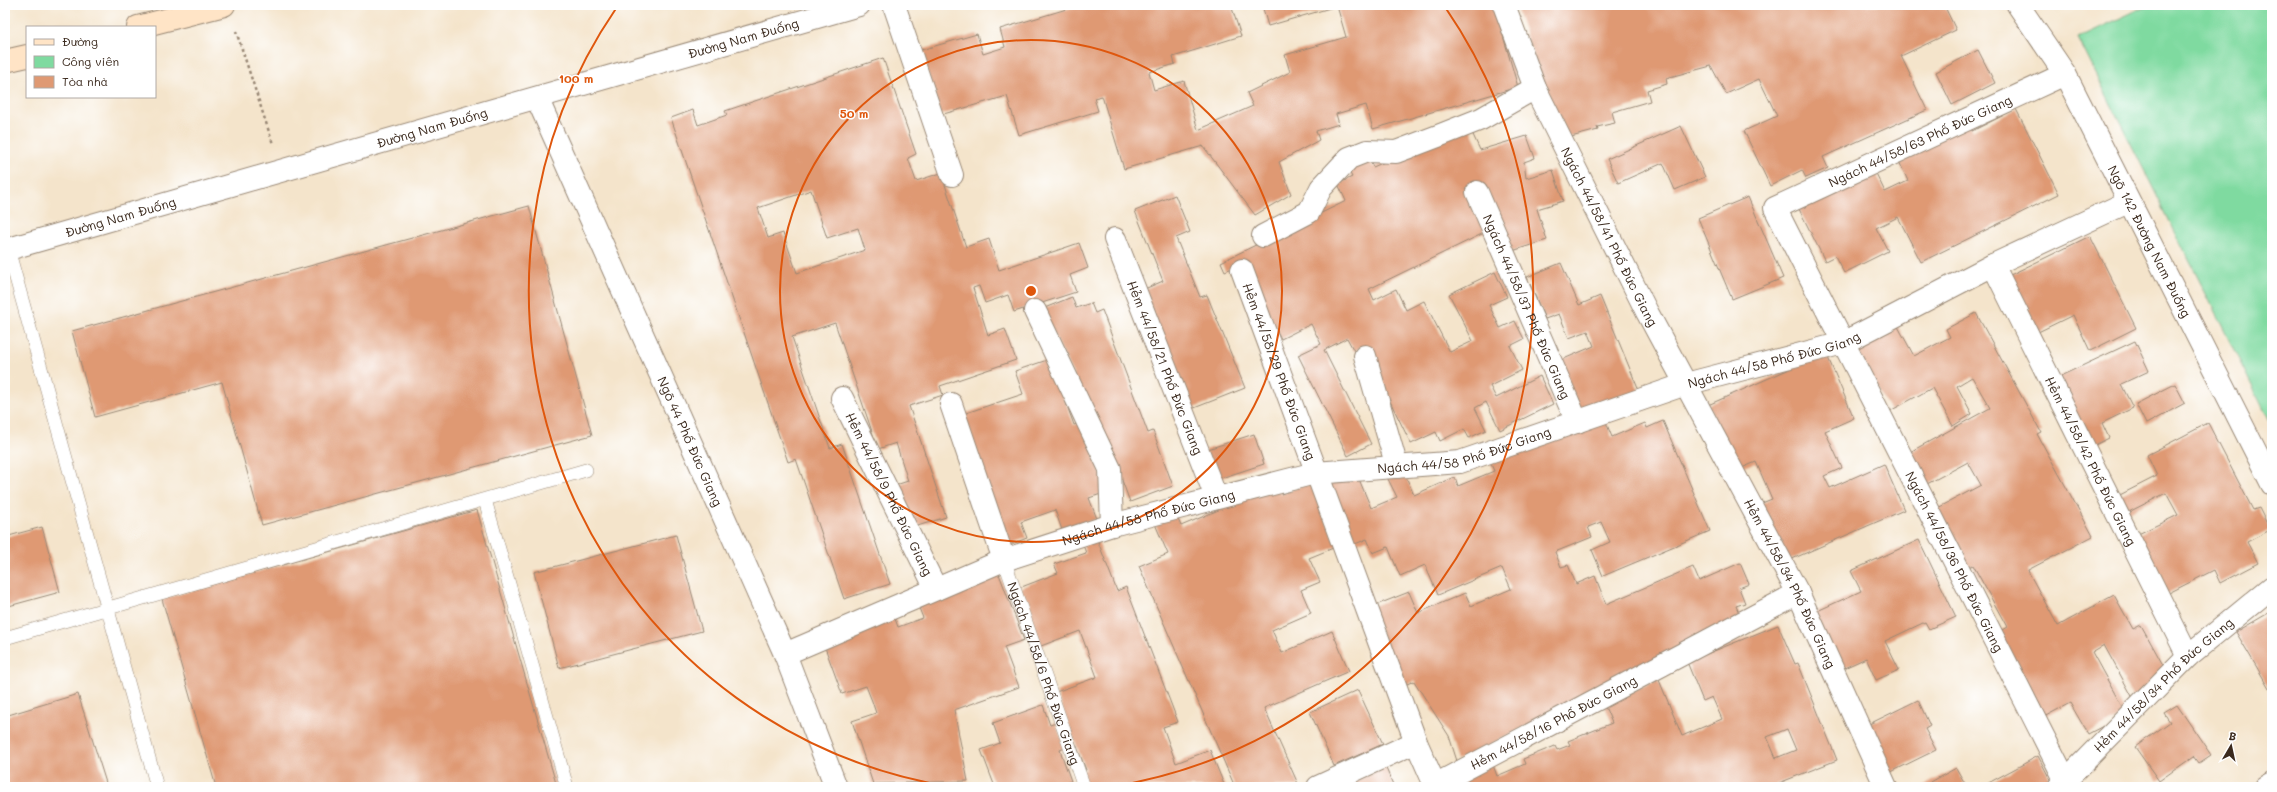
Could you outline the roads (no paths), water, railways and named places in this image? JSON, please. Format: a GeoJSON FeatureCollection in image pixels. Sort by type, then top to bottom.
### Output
{"type":"FeatureCollection","features":[{"type":"Feature","properties":{"kind":"main road"},"geometry":{"type":"LineString","coordinates":[[142,26],[224,5]]}},
{"type":"Feature","properties":{"kind":"main road"},"geometry":{"type":"LineString","coordinates":[[5,61],[26,56]]}},
{"type":"Feature","properties":{"kind":"street","name":"Đường Nam Đuống"},"geometry":{"type":"LineString","coordinates":[[7,250],[859,5]]}},
{"type":"Feature","properties":{"kind":"street"},"geometry":{"type":"LineString","coordinates":[[894,5],[952,175]]}},
{"type":"Feature","properties":{"kind":"street","name":"Ngách 44/58/41 Phố Đức Giang"},"geometry":{"type":"LineString","coordinates":[[1504,5],[1535,88],[1647,312],[1686,384]]}},
{"type":"Feature","properties":{"kind":"street","name":"Ngõ 142 Đường Nam Đuống"},"geometry":{"type":"LineString","coordinates":[[2018,5],[2065,74],[2128,202],[2272,484]]}},
{"type":"Feature","properties":{"kind":"street","name":"Ngách 44/58/63 Phố Đức Giang"},"geometry":{"type":"LineString","coordinates":[[1775,208],[2065,74]]}},
{"type":"Feature","properties":{"kind":"street"},"geometry":{"type":"LineString","coordinates":[[1263,236],[1309,212],[1321,188],[1349,158],[1367,151],[1396,152],[1481,119],[1535,88]]}},
{"type":"Feature","properties":{"kind":"street","name":"Ngõ 44 Phố Đức Giang"},"geometry":{"type":"LineString","coordinates":[[537,98],[785,654],[836,787]]}},
{"type":"Feature","properties":{"kind":"street","name":"Ngách 44/58/37 Phố Đức Giang"},"geometry":{"type":"LineString","coordinates":[[1477,192],[1577,422]]}},
{"type":"Feature","properties":{"kind":"street","name":"Ngách 44/58 Phố Đức Giang"},"geometry":{"type":"LineString","coordinates":[[785,654],[1004,560],[1112,525],[1216,497],[1315,473],[1460,462],[1686,384],[1843,343],[1993,265],[2128,202]]}},
{"type":"Feature","properties":{"kind":"street","name":"Ngách 44/58/36 Phố Đức Giang"},"geometry":{"type":"LineString","coordinates":[[1775,208],[2063,784]]}},
{"type":"Feature","properties":{"kind":"street","name":"Hẻm 44/58/21 Phố Đức Giang"},"geometry":{"type":"LineString","coordinates":[[1115,239],[1216,497]]}},
{"type":"Feature","properties":{"kind":"street","name":"Hẻm 44/58/42 Phố Đức Giang"},"geometry":{"type":"LineString","coordinates":[[1993,265],[2188,656]]}},
{"type":"Feature","properties":{"kind":"street","name":"Hẻm 44/58/29 Phố Đức Giang"},"geometry":{"type":"LineString","coordinates":[[1242,270],[1315,473]]}},
{"type":"Feature","properties":{"kind":"street"},"geometry":{"type":"LineString","coordinates":[[1035,310],[1110,469],[1112,525]]}},
{"type":"Feature","properties":{"kind":"street"},"geometry":{"type":"LineString","coordinates":[[1365,356],[1397,467]]}},
{"type":"Feature","properties":{"kind":"street","name":"Hẻm 44/58/34 Phố Đức Giang"},"geometry":{"type":"LineString","coordinates":[[1686,384],[1798,594],[1886,787]]}},
{"type":"Feature","properties":{"kind":"street","name":"Hẻm 44/58/9 Phố Đức Giang"},"geometry":{"type":"LineString","coordinates":[[842,398],[936,589]]}},
{"type":"Feature","properties":{"kind":"street"},"geometry":{"type":"LineString","coordinates":[[951,404],[1004,560]]}},
{"type":"Feature","properties":{"kind":"street","name":"Hẻm 44/58/16 Phố Đức Giang"},"geometry":{"type":"LineString","coordinates":[[1315,473],[1416,742],[1435,785],[1798,594]]}},
{"type":"Feature","properties":{"kind":"street","name":"Hẻm 44/58/34 Phố Đức Giang"},"geometry":{"type":"LineString","coordinates":[[2063,784],[2188,656],[2272,587]]}},
{"type":"Feature","properties":{"kind":"street"},"geometry":{"type":"LineString","coordinates":[[1318,787],[1416,742]]}},
{"type":"Feature","properties":{"kind":"street"},"geometry":{"type":"LineString","coordinates":[[2266,787],[2272,783]]}},
{"type":"Feature","properties":{"kind":"lane"},"geometry":{"type":"LineString","coordinates":[[7,250],[157,787]]}},
{"type":"Feature","properties":{"kind":"lane"},"geometry":{"type":"LineString","coordinates":[[5,638],[586,470]]}},
{"type":"Feature","properties":{"kind":"lane"},"geometry":{"type":"LineString","coordinates":[[485,500],[567,787]]}},
{"type":"Feature","properties":{"kind":"lane","name":"Ngách 44/58/6 Phố Đức Giang"},"geometry":{"type":"LineString","coordinates":[[1004,560],[1084,787]]}}]}
